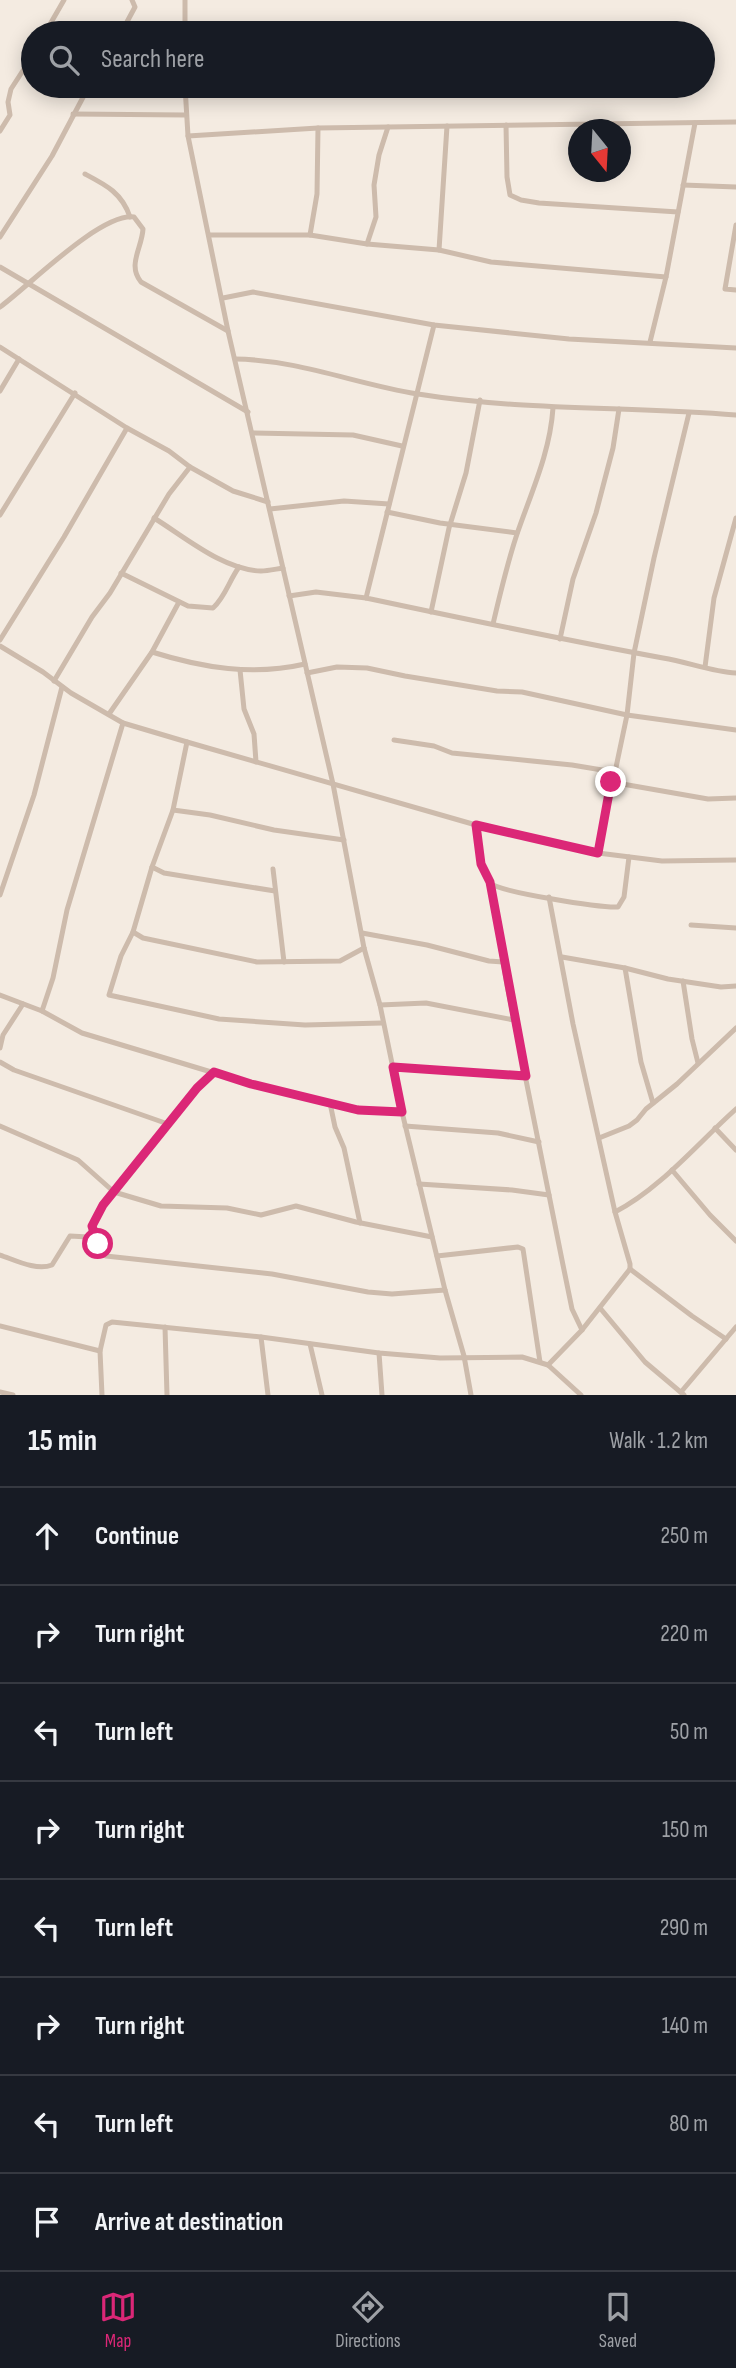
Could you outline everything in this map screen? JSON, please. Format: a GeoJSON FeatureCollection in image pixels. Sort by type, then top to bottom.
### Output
{"type":"FeatureCollection","features":[{"type":"Feature","properties":{"kind":"street"},"geometry":{"type":"LineString","coordinates":[[53,21],[64,0]]}},
{"type":"Feature","properties":{"kind":"street"},"geometry":{"type":"LineString","coordinates":[[127,21],[135,6],[132,0]]}},
{"type":"Feature","properties":{"kind":"street"},"geometry":{"type":"LineString","coordinates":[[185,0],[185,21]]}},
{"type":"Feature","properties":{"kind":"street"},"geometry":{"type":"LineString","coordinates":[[0,131],[10,115],[8,102],[11,89],[21,74]]}},
{"type":"Feature","properties":{"kind":"street"},"geometry":{"type":"LineString","coordinates":[[0,237],[52,156],[82,98]]}},
{"type":"Feature","properties":{"kind":"street"},"geometry":{"type":"LineString","coordinates":[[185,98],[188,136],[235,359],[333,784],[362,933],[380,1004],[405,1126],[464,1356],[471,1395]]}},
{"type":"Feature","properties":{"kind":"street"},"geometry":{"type":"LineString","coordinates":[[73,114],[185,115]]}},
{"type":"Feature","properties":{"kind":"street"},"geometry":{"type":"LineString","coordinates":[[188,136],[318,128],[736,122]]}},
{"type":"Feature","properties":{"kind":"street"},"geometry":{"type":"LineString","coordinates":[[650,342],[666,277],[695,123]]}},
{"type":"Feature","properties":{"kind":"street"},"geometry":{"type":"LineString","coordinates":[[439,250],[447,125]]}},
{"type":"Feature","properties":{"kind":"street"},"geometry":{"type":"LineString","coordinates":[[506,125],[510,195],[539,203],[678,212]]}},
{"type":"Feature","properties":{"kind":"street"},"geometry":{"type":"LineString","coordinates":[[367,244],[376,217],[374,185],[379,155],[388,127]]}},
{"type":"Feature","properties":{"kind":"street"},"geometry":{"type":"LineString","coordinates":[[310,235],[317,194],[318,128]]}},
{"type":"Feature","properties":{"kind":"street"},"geometry":{"type":"LineString","coordinates":[[85,174],[107,185],[119,195],[126,204],[130,217]]}},
{"type":"Feature","properties":{"kind":"street"},"geometry":{"type":"LineString","coordinates":[[683,185],[736,187]]}},
{"type":"Feature","properties":{"kind":"street"},"geometry":{"type":"LineString","coordinates":[[0,307],[81,239],[119,217],[134,217],[143,229],[134,264],[134,271],[141,282],[229,331]]}},
{"type":"Feature","properties":{"kind":"street"},"geometry":{"type":"LineString","coordinates":[[736,225],[735,245],[725,289],[736,290]]}},
{"type":"Feature","properties":{"kind":"street"},"geometry":{"type":"LineString","coordinates":[[209,234],[310,235],[367,244],[439,250],[491,262],[666,277]]}},
{"type":"Feature","properties":{"kind":"street"},"geometry":{"type":"LineString","coordinates":[[0,267],[248,412]]}},
{"type":"Feature","properties":{"kind":"street"},"geometry":{"type":"LineString","coordinates":[[223,298],[253,292],[434,325],[569,339],[736,348]]}},
{"type":"Feature","properties":{"kind":"street"},"geometry":{"type":"LineString","coordinates":[[366,598],[434,325]]}},
{"type":"Feature","properties":{"kind":"street"},"geometry":{"type":"LineString","coordinates":[[0,347],[127,428],[169,450],[190,467],[233,491],[269,506],[344,501],[389,504]]}},
{"type":"Feature","properties":{"kind":"street"},"geometry":{"type":"LineString","coordinates":[[0,391],[19,359]]}},
{"type":"Feature","properties":{"kind":"street"},"geometry":{"type":"LineString","coordinates":[[235,359],[265,359],[417,394],[552,408],[736,415]]}},
{"type":"Feature","properties":{"kind":"street"},"geometry":{"type":"LineString","coordinates":[[0,515],[75,393]]}},
{"type":"Feature","properties":{"kind":"street"},"geometry":{"type":"LineString","coordinates":[[431,612],[438,573],[466,473],[480,400]]}},
{"type":"Feature","properties":{"kind":"street"},"geometry":{"type":"LineString","coordinates":[[493,624],[502,581],[517,533],[536,488],[552,408]]}},
{"type":"Feature","properties":{"kind":"street"},"geometry":{"type":"LineString","coordinates":[[560,639],[573,579],[596,513],[613,447],[619,409]]}},
{"type":"Feature","properties":{"kind":"street"},"geometry":{"type":"LineString","coordinates":[[598,853],[626,715],[634,653],[689,412]]}},
{"type":"Feature","properties":{"kind":"street"},"geometry":{"type":"LineString","coordinates":[[0,640],[65,537],[127,428]]}},
{"type":"Feature","properties":{"kind":"street"},"geometry":{"type":"LineString","coordinates":[[253,433],[352,435],[402,446]]}},
{"type":"Feature","properties":{"kind":"street"},"geometry":{"type":"LineString","coordinates":[[54,681],[169,494],[190,467]]}},
{"type":"Feature","properties":{"kind":"street"},"geometry":{"type":"LineString","coordinates":[[387,512],[440,523],[517,533]]}},
{"type":"Feature","properties":{"kind":"street"},"geometry":{"type":"LineString","coordinates":[[154,518],[215,556],[239,567],[261,571],[283,568]]}},
{"type":"Feature","properties":{"kind":"street"},"geometry":{"type":"LineString","coordinates":[[705,667],[714,598],[736,518]]}},
{"type":"Feature","properties":{"kind":"street"},"geometry":{"type":"LineString","coordinates":[[121,573],[188,606],[214,608],[225,595],[229,582],[239,567]]}},
{"type":"Feature","properties":{"kind":"street"},"geometry":{"type":"LineString","coordinates":[[289,596],[316,592],[366,598],[705,667],[723,673],[736,673]]}},
{"type":"Feature","properties":{"kind":"street"},"geometry":{"type":"LineString","coordinates":[[109,714],[152,652],[179,602]]}},
{"type":"Feature","properties":{"kind":"street"},"geometry":{"type":"LineString","coordinates":[[0,646],[123,723],[187,742],[476,825],[598,853],[662,861],[736,860]]}},
{"type":"Feature","properties":{"kind":"street"},"geometry":{"type":"LineString","coordinates":[[152,652],[188,663],[240,670],[254,671],[305,664]]}},
{"type":"Feature","properties":{"kind":"street"},"geometry":{"type":"LineString","coordinates":[[307,673],[337,667],[367,668],[496,691],[522,692],[626,715],[736,730]]}},
{"type":"Feature","properties":{"kind":"street"},"geometry":{"type":"LineString","coordinates":[[240,670],[244,709],[254,734],[256,762]]}},
{"type":"Feature","properties":{"kind":"street"},"geometry":{"type":"LineString","coordinates":[[0,895],[34,795],[62,687]]}},
{"type":"Feature","properties":{"kind":"street"},"geometry":{"type":"LineString","coordinates":[[42,1011],[53,978],[67,910],[123,723]]}},
{"type":"Feature","properties":{"kind":"street"},"geometry":{"type":"LineString","coordinates":[[394,740],[434,746],[452,753],[549,762],[614,772]]}},
{"type":"Feature","properties":{"kind":"street"},"geometry":{"type":"LineString","coordinates":[[187,742],[173,810],[152,867],[133,932],[121,956],[110,996],[219,1019],[305,1025],[382,1023]]}},
{"type":"Feature","properties":{"kind":"street"},"geometry":{"type":"LineString","coordinates":[[611,782],[708,799],[736,797]]}},
{"type":"Feature","properties":{"kind":"street"},"geometry":{"type":"LineString","coordinates":[[173,810],[210,815],[274,830],[344,840]]}},
{"type":"Feature","properties":{"kind":"street"},"geometry":{"type":"LineString","coordinates":[[476,825],[481,864],[490,882],[514,1020],[572,1309],[582,1330]]}},
{"type":"Feature","properties":{"kind":"street"},"geometry":{"type":"LineString","coordinates":[[490,882],[498,888],[618,906],[624,897],[629,857]]}},
{"type":"Feature","properties":{"kind":"street"},"geometry":{"type":"LineString","coordinates":[[152,867],[164,873],[275,891]]}},
{"type":"Feature","properties":{"kind":"street"},"geometry":{"type":"LineString","coordinates":[[273,869],[284,962]]}},
{"type":"Feature","properties":{"kind":"street"},"geometry":{"type":"LineString","coordinates":[[549,897],[573,1024],[630,1269],[692,1317],[726,1339]]}},
{"type":"Feature","properties":{"kind":"street"},"geometry":{"type":"LineString","coordinates":[[691,925],[736,928]]}},
{"type":"Feature","properties":{"kind":"street"},"geometry":{"type":"LineString","coordinates":[[133,932],[143,938],[257,962],[340,961],[365,947]]}},
{"type":"Feature","properties":{"kind":"street"},"geometry":{"type":"LineString","coordinates":[[362,933],[503,962]]}},
{"type":"Feature","properties":{"kind":"street"},"geometry":{"type":"LineString","coordinates":[[562,957],[683,981],[721,987],[736,986]]}},
{"type":"Feature","properties":{"kind":"street"},"geometry":{"type":"LineString","coordinates":[[625,968],[641,1062],[653,1103]]}},
{"type":"Feature","properties":{"kind":"street"},"geometry":{"type":"LineString","coordinates":[[683,981],[698,1063]]}},
{"type":"Feature","properties":{"kind":"street"},"geometry":{"type":"LineString","coordinates":[[0,995],[42,1011],[82,1033],[251,1084],[358,1110],[402,1112]]}},
{"type":"Feature","properties":{"kind":"street"},"geometry":{"type":"LineString","coordinates":[[0,1048],[3,1035],[23,1003]]}},
{"type":"Feature","properties":{"kind":"street"},"geometry":{"type":"LineString","coordinates":[[380,1004],[426,1003],[514,1020]]}},
{"type":"Feature","properties":{"kind":"street"},"geometry":{"type":"LineString","coordinates":[[599,1138],[629,1126],[736,1028]]}},
{"type":"Feature","properties":{"kind":"street"},"geometry":{"type":"LineString","coordinates":[[0,1062],[14,1070],[168,1124]]}},
{"type":"Feature","properties":{"kind":"street"},"geometry":{"type":"LineString","coordinates":[[393,1067],[526,1076]]}},
{"type":"Feature","properties":{"kind":"street"},"geometry":{"type":"LineString","coordinates":[[0,1255],[38,1267],[50,1267],[67,1239],[72,1236],[88,1237],[103,1205],[197,1088],[214,1072]]}},
{"type":"Feature","properties":{"kind":"street"},"geometry":{"type":"LineString","coordinates":[[330,1103],[335,1127],[344,1148],[360,1223]]}},
{"type":"Feature","properties":{"kind":"street"},"geometry":{"type":"LineString","coordinates":[[615,1212],[628,1206],[672,1170],[736,1109]]}},
{"type":"Feature","properties":{"kind":"street"},"geometry":{"type":"LineString","coordinates":[[0,1126],[78,1160],[114,1192],[161,1206],[227,1208],[261,1215],[296,1206],[360,1223],[432,1237]]}},
{"type":"Feature","properties":{"kind":"street"},"geometry":{"type":"LineString","coordinates":[[405,1126],[498,1133],[539,1142]]}},
{"type":"Feature","properties":{"kind":"street"},"geometry":{"type":"LineString","coordinates":[[715,1128],[736,1150]]}},
{"type":"Feature","properties":{"kind":"street"},"geometry":{"type":"LineString","coordinates":[[672,1170],[710,1216],[736,1241]]}},
{"type":"Feature","properties":{"kind":"street"},"geometry":{"type":"LineString","coordinates":[[419,1184],[549,1195]]}},
{"type":"Feature","properties":{"kind":"street"},"geometry":{"type":"LineString","coordinates":[[92,1226],[99,1252],[106,1256],[272,1274],[368,1292],[392,1294],[445,1290]]}},
{"type":"Feature","properties":{"kind":"street"},"geometry":{"type":"LineString","coordinates":[[437,1256],[523,1248],[540,1362]]}},
{"type":"Feature","properties":{"kind":"street"},"geometry":{"type":"LineString","coordinates":[[548,1365],[582,1330],[630,1269]]}},
{"type":"Feature","properties":{"kind":"street"},"geometry":{"type":"LineString","coordinates":[[600,1308],[645,1363],[683,1393],[735,1329]]}},
{"type":"Feature","properties":{"kind":"street"},"geometry":{"type":"LineString","coordinates":[[102,1395],[100,1351],[108,1323],[261,1337],[379,1353],[440,1358],[522,1357],[548,1365],[581,1395]]}},
{"type":"Feature","properties":{"kind":"street"},"geometry":{"type":"LineString","coordinates":[[0,1326],[100,1351]]}},
{"type":"Feature","properties":{"kind":"street"},"geometry":{"type":"LineString","coordinates":[[165,1327],[167,1395]]}},
{"type":"Feature","properties":{"kind":"street"},"geometry":{"type":"LineString","coordinates":[[261,1337],[268,1395]]}},
{"type":"Feature","properties":{"kind":"street"},"geometry":{"type":"LineString","coordinates":[[310,1344],[322,1395]]}},
{"type":"Feature","properties":{"kind":"street"},"geometry":{"type":"LineString","coordinates":[[379,1353],[382,1395]]}},
{"type":"Feature","properties":{"kind":"street"},"geometry":{"type":"LineString","coordinates":[[0,1392],[13,1395]]}},
{"type":"Feature","properties":{"kind":"route"},"geometry":{"type":"LineString","coordinates":[[98,1244],[92,1226],[103,1205],[197,1088],[214,1072],[251,1084],[358,1110],[402,1112],[393,1067],[526,1076],[490,882],[481,864],[476,825],[598,853],[611,782]]}}]}
